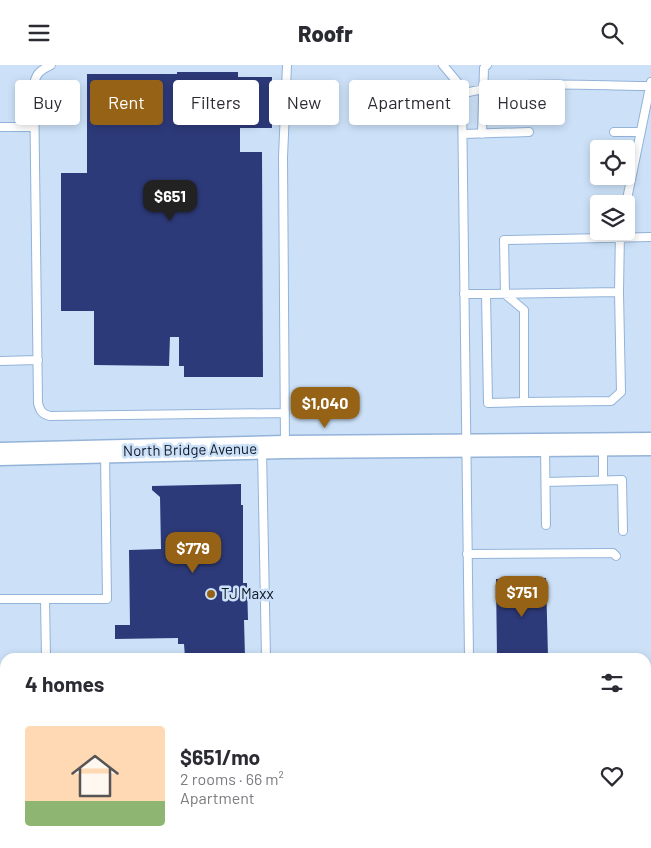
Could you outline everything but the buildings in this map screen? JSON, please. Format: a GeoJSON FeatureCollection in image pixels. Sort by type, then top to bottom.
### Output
{"type":"FeatureCollection","features":[{"type":"Feature","properties":{"kind":"street","name":"North Bridge Avenue"},"geometry":{"type":"LineString","coordinates":[[0,454],[285,447],[651,444]]}},
{"type":"Feature","properties":{"kind":"lane"},"geometry":{"type":"LineString","coordinates":[[51,65],[42,69],[36,76],[34,84],[38,403],[44,415],[285,413]]}},
{"type":"Feature","properties":{"kind":"lane"},"geometry":{"type":"LineString","coordinates":[[285,447],[283,157],[287,65]]}},
{"type":"Feature","properties":{"kind":"lane"},"geometry":{"type":"LineString","coordinates":[[443,65],[451,73],[454,80]]}},
{"type":"Feature","properties":{"kind":"lane"},"geometry":{"type":"LineString","coordinates":[[483,80],[484,68],[487,65]]}},
{"type":"Feature","properties":{"kind":"lane"},"geometry":{"type":"LineString","coordinates":[[565,85],[651,84],[628,195]]}},
{"type":"Feature","properties":{"kind":"lane"},"geometry":{"type":"LineString","coordinates":[[463,125],[469,653]]}},
{"type":"Feature","properties":{"kind":"lane"},"geometry":{"type":"LineString","coordinates":[[482,125],[482,134]]}},
{"type":"Feature","properties":{"kind":"lane"},"geometry":{"type":"LineString","coordinates":[[0,127],[34,127]]}},
{"type":"Feature","properties":{"kind":"lane"},"geometry":{"type":"LineString","coordinates":[[463,135],[530,132]]}},
{"type":"Feature","properties":{"kind":"lane"},"geometry":{"type":"LineString","coordinates":[[614,132],[640,132]]}},
{"type":"Feature","properties":{"kind":"lane"},"geometry":{"type":"LineString","coordinates":[[524,403],[524,310],[505,294],[504,239],[590,235]]}},
{"type":"Feature","properties":{"kind":"lane"},"geometry":{"type":"LineString","coordinates":[[635,235],[651,237]]}},
{"type":"Feature","properties":{"kind":"lane"},"geometry":{"type":"LineString","coordinates":[[486,294],[488,403],[611,401],[621,392],[620,240]]}},
{"type":"Feature","properties":{"kind":"lane"},"geometry":{"type":"LineString","coordinates":[[464,294],[619,292]]}},
{"type":"Feature","properties":{"kind":"lane"},"geometry":{"type":"LineString","coordinates":[[0,361],[38,361]]}},
{"type":"Feature","properties":{"kind":"lane"},"geometry":{"type":"LineString","coordinates":[[603,445],[603,479]]}},
{"type":"Feature","properties":{"kind":"lane"},"geometry":{"type":"LineString","coordinates":[[545,446],[546,525]]}},
{"type":"Feature","properties":{"kind":"lane"},"geometry":{"type":"LineString","coordinates":[[262,448],[266,653]]}},
{"type":"Feature","properties":{"kind":"lane"},"geometry":{"type":"LineString","coordinates":[[0,599],[107,599],[105,451]]}},
{"type":"Feature","properties":{"kind":"lane"},"geometry":{"type":"LineString","coordinates":[[546,482],[622,479],[623,531]]}},
{"type":"Feature","properties":{"kind":"lane"},"geometry":{"type":"LineString","coordinates":[[467,554],[614,553],[616,556]]}},
{"type":"Feature","properties":{"kind":"lane"},"geometry":{"type":"LineString","coordinates":[[45,599],[46,653]]}},
{"type":"Feature","properties":{"kind":"place","name":"TJ Maxx"},"geometry":{"type":"Point","coordinates":[211,594]}}]}
